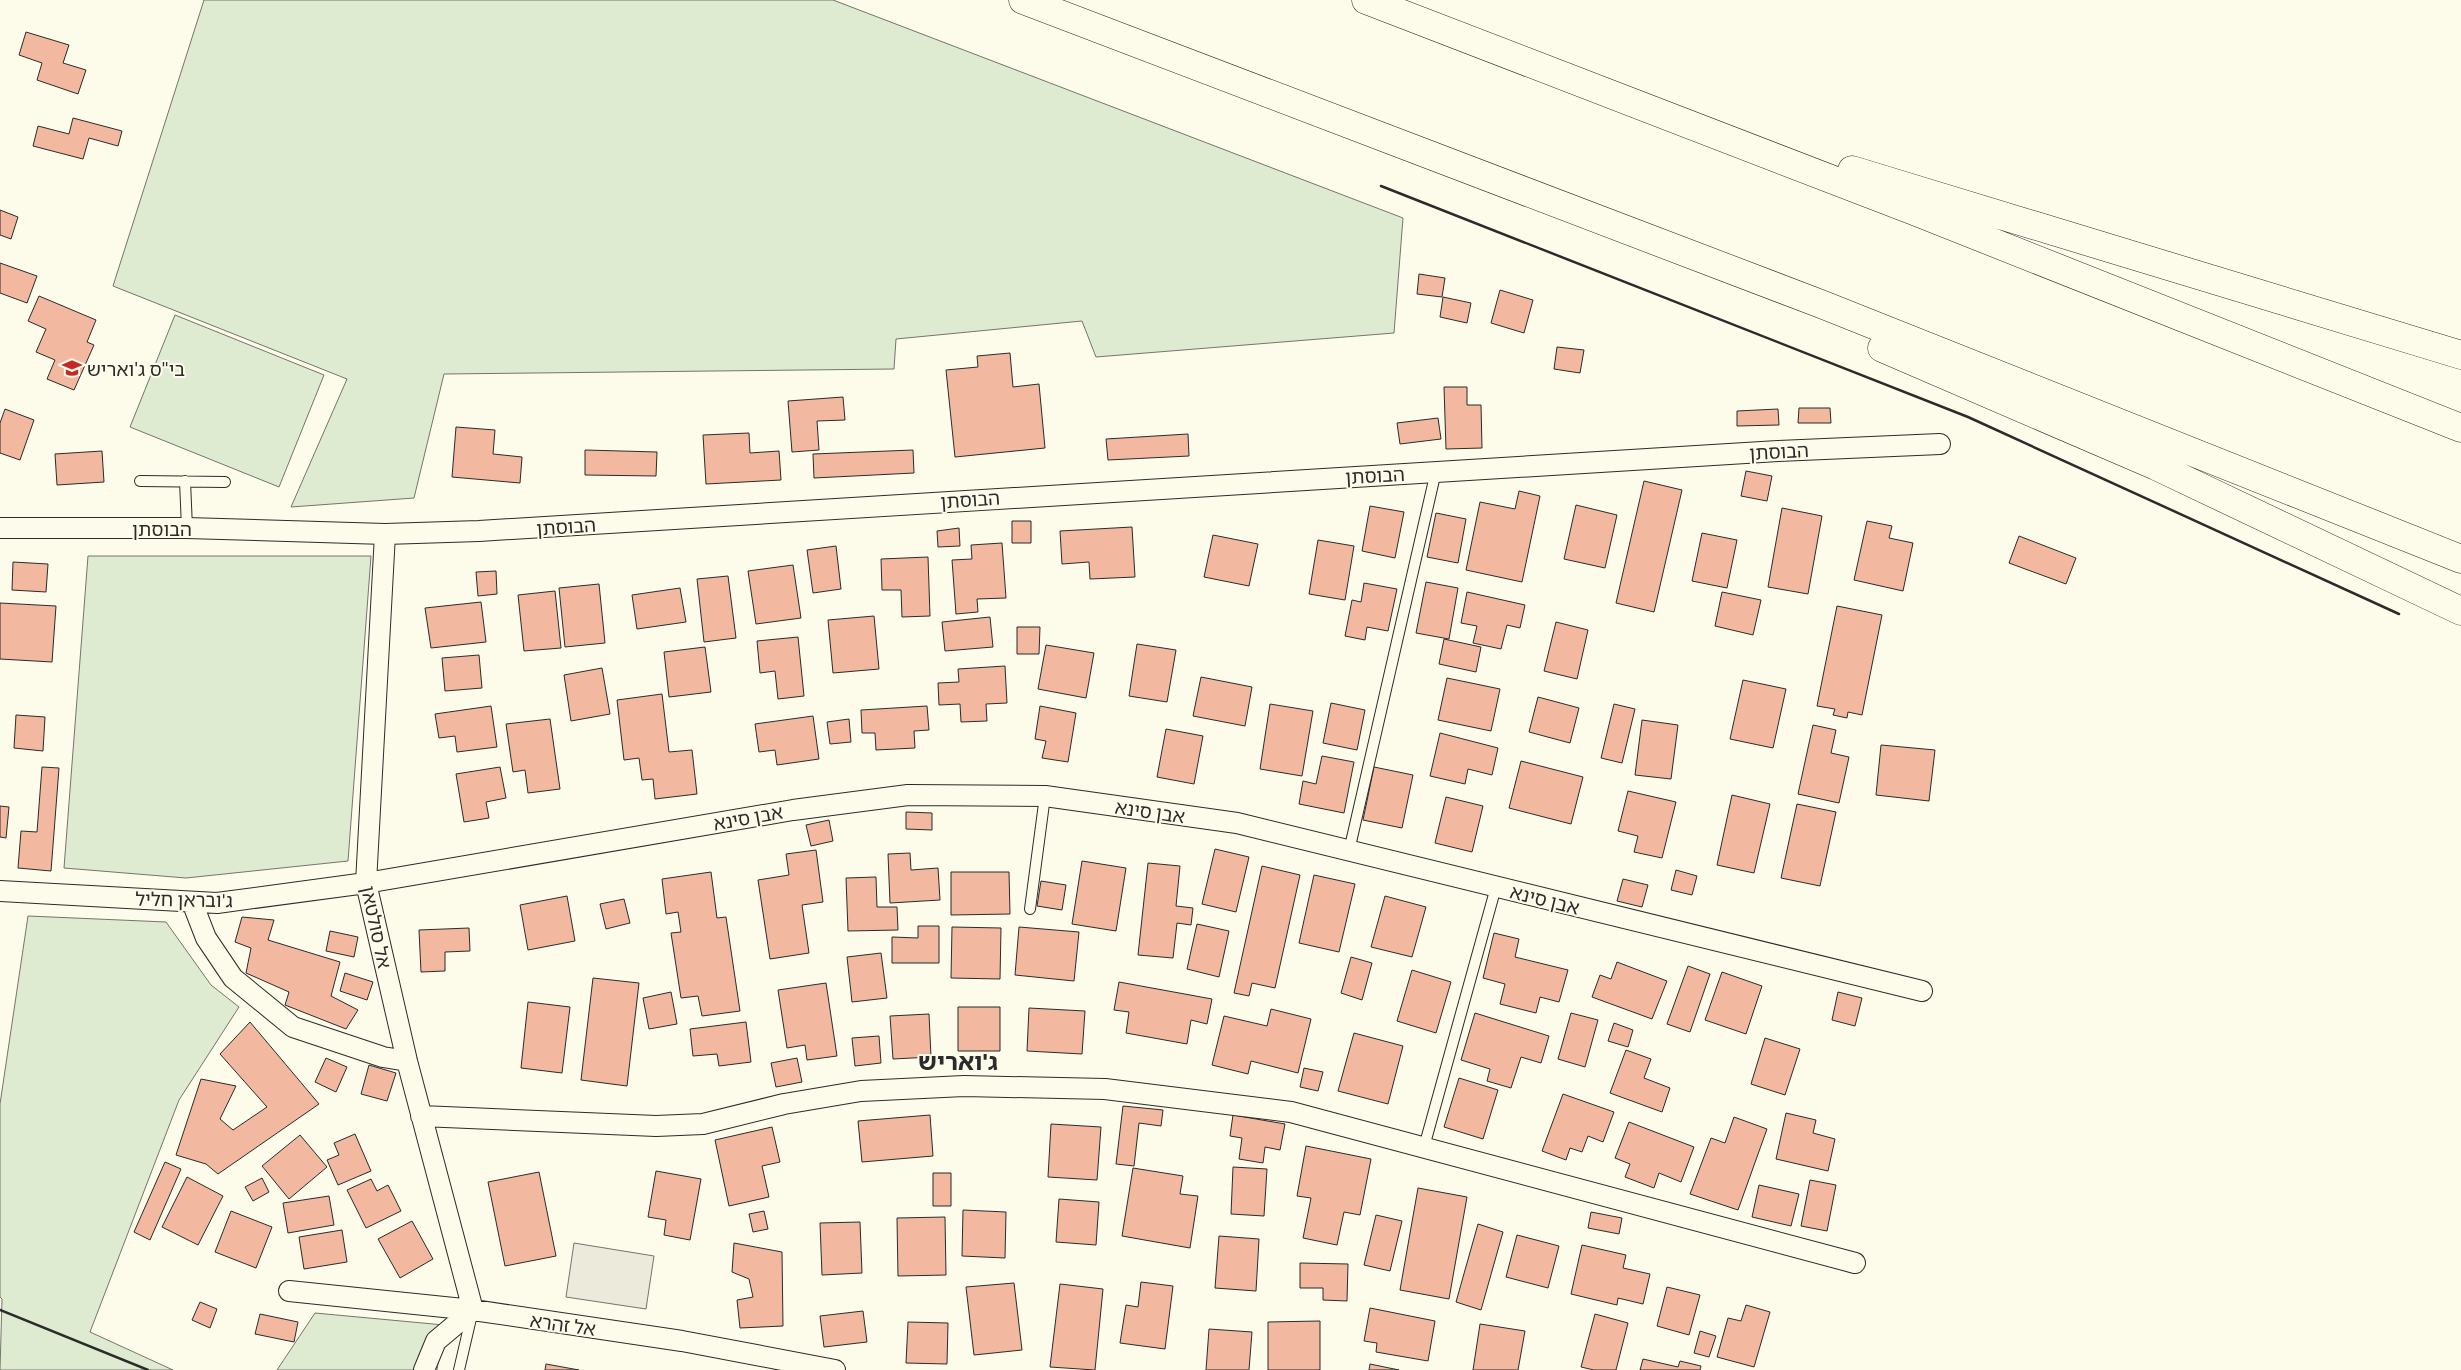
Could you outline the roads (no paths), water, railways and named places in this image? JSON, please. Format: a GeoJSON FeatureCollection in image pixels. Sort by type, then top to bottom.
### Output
{"type":"FeatureCollection","features":[{"type":"Feature","properties":{"kind":"highway"},"geometry":{"type":"LineString","coordinates":[[1023,0],[1821,304],[2461,559]]}},
{"type":"Feature","properties":{"kind":"highway"},"geometry":{"type":"LineString","coordinates":[[1366,0],[1645,107],[2461,428]]}},
{"type":"Feature","properties":{"kind":"highway"},"geometry":{"type":"LineString","coordinates":[[1645,107],[2461,354]]}},
{"type":"Feature","properties":{"kind":"highway"},"geometry":{"type":"LineString","coordinates":[[1484,176],[2156,466],[2461,611]]}},
{"type":"Feature","properties":{"kind":"street","name":"הבוסתן"},"geometry":{"type":"LineString","coordinates":[[0,528],[187,528],[385,534],[479,531],[1778,451],[1940,444]]}},
{"type":"Feature","properties":{"kind":"street","name":"אל סולטאן"},"geometry":{"type":"LineString","coordinates":[[385,534],[366,883],[407,1061],[473,1310]]}},
{"type":"Feature","properties":{"kind":"street","name":"אבן סינא"},"geometry":{"type":"LineString","coordinates":[[366,883],[792,810],[908,796],[1045,796],[1237,823],[1922,990]]}},
{"type":"Feature","properties":{"kind":"street","name":"ג'ובראן חליל"},"geometry":{"type":"LineString","coordinates":[[0,891],[217,903],[366,883]]}},
{"type":"Feature","properties":{"kind":"street"},"geometry":{"type":"LineString","coordinates":[[192,902],[206,938],[233,978],[293,1027],[383,1057],[407,1061]]}},
{"type":"Feature","properties":{"kind":"street"},"geometry":{"type":"LineString","coordinates":[[421,1116],[656,1126],[703,1124],[784,1104],[861,1091],[964,1086],[1106,1090],[1291,1112],[1855,1263]]}},
{"type":"Feature","properties":{"kind":"street","name":"אל זהרא"},"geometry":{"type":"LineString","coordinates":[[289,1291],[473,1310],[682,1341],[835,1370]]}},
{"type":"Feature","properties":{"kind":"street"},"geometry":{"type":"LineString","coordinates":[[428,1368],[436,1341],[473,1310]]}},
{"type":"Feature","properties":{"kind":"lane"},"geometry":{"type":"LineString","coordinates":[[1349,851],[1436,472]]}},
{"type":"Feature","properties":{"kind":"lane"},"geometry":{"type":"LineString","coordinates":[[140,481],[225,482]]}},
{"type":"Feature","properties":{"kind":"lane"},"geometry":{"type":"LineString","coordinates":[[185,481],[187,528]]}},
{"type":"Feature","properties":{"kind":"lane"},"geometry":{"type":"LineString","coordinates":[[1030,909],[1045,796]]}},
{"type":"Feature","properties":{"kind":"lane"},"geometry":{"type":"LineString","coordinates":[[1424,1147],[1496,887]]}},
{"type":"Feature","properties":{"kind":"lane"},"geometry":{"type":"LineString","coordinates":[[459,1370],[473,1310]]}},
{"type":"Feature","properties":{"kind":"place","name":"בי\"ס ג'ואריש"},"geometry":{"type":"Point","coordinates":[72,368]}},
{"type":"Feature","properties":{"kind":"district","name":"ג'ואריש"},"geometry":{"type":"Point","coordinates":[958,1061]}}]}
